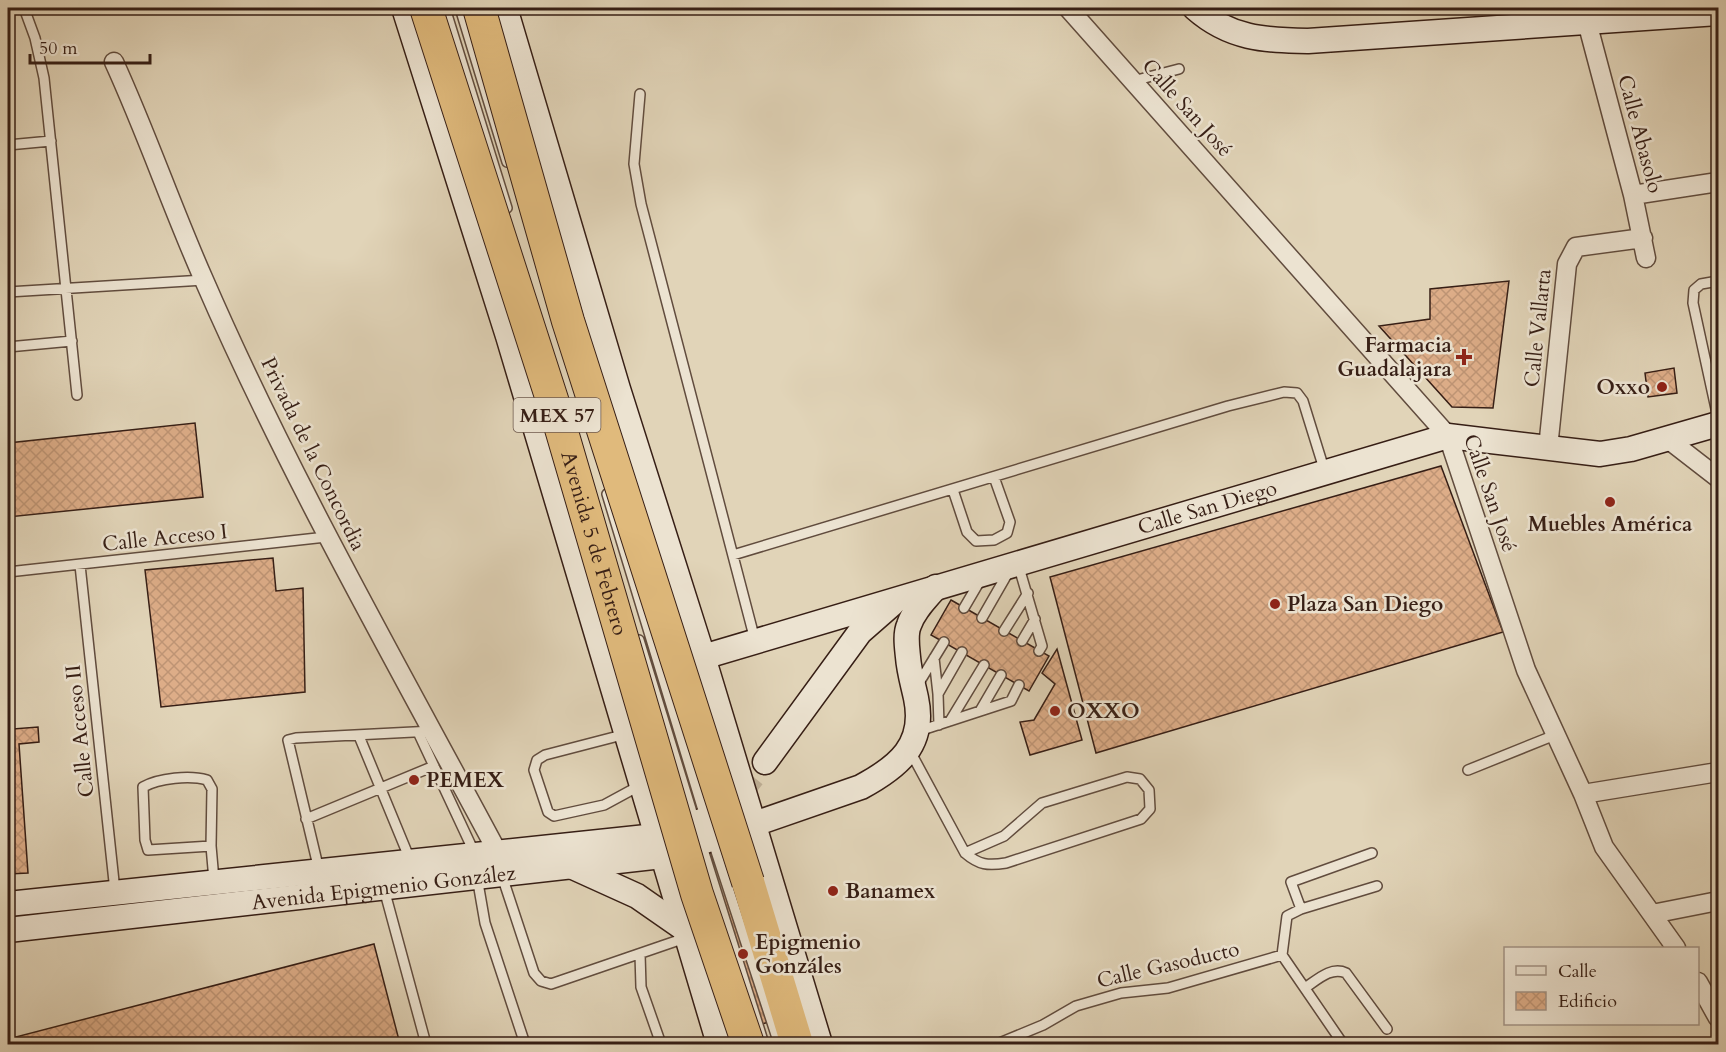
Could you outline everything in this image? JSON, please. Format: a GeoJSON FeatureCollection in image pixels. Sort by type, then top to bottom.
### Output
{"type":"FeatureCollection","features":[{"type":"Feature","properties":{"kind":"highway","name":"Avenida 5 de Febrero"},"geometry":{"type":"LineString","coordinates":[[426,8],[556,415],[697,894],[748,1044]]}},
{"type":"Feature","properties":{"kind":"highway","name":"Avenida 5 de Febrero"},"geometry":{"type":"LineString","coordinates":[[479,8],[568,321],[798,1044]]}},
{"type":"Feature","properties":{"kind":"main road","name":"Avenida 5 de Febrero"},"geometry":{"type":"LineString","coordinates":[[404,8],[515,357],[684,933],[719,1044]]}},
{"type":"Feature","properties":{"kind":"main road"},"geometry":{"type":"LineString","coordinates":[[505,8],[618,389],[703,657],[820,1044]]}},
{"type":"Feature","properties":{"kind":"main road"},"geometry":{"type":"LineString","coordinates":[[1195,8],[1232,33],[1270,40],[1308,41],[1719,13]]}},
{"type":"Feature","properties":{"kind":"main road"},"geometry":{"type":"LineString","coordinates":[[618,389],[654,528],[701,693]]}},
{"type":"Feature","properties":{"kind":"main road","name":"Calle San Diego"},"geometry":{"type":"LineString","coordinates":[[703,657],[1448,436],[1600,454],[1669,440],[1719,424]]}},
{"type":"Feature","properties":{"kind":"main road"},"geometry":{"type":"LineString","coordinates":[[922,736],[917,700],[926,692],[907,644],[908,626],[936,587]]}},
{"type":"Feature","properties":{"kind":"main road"},"geometry":{"type":"LineString","coordinates":[[765,762],[860,632],[898,598]]}},
{"type":"Feature","properties":{"kind":"main road","name":"Avenida Epigmenio González"},"geometry":{"type":"LineString","coordinates":[[8,930],[384,886],[488,865],[659,846],[751,815],[800,808],[861,787],[892,771],[922,736]]}},
{"type":"Feature","properties":{"kind":"main road","name":"Avenida Epigmenio González"},"geometry":{"type":"LineString","coordinates":[[8,904],[412,863],[488,865],[573,859],[628,849]]}},
{"type":"Feature","properties":{"kind":"main road"},"geometry":{"type":"LineString","coordinates":[[120,917],[212,895],[573,859],[637,896],[684,933]]}},
{"type":"Feature","properties":{"kind":"main road"},"geometry":{"type":"LineString","coordinates":[[723,1015],[732,1044]]}},
{"type":"Feature","properties":{"kind":"street","name":"Calle San José"},"geometry":{"type":"LineString","coordinates":[[1068,8],[1448,436],[1526,670],[1583,794],[1604,847],[1675,947]]}},
{"type":"Feature","properties":{"kind":"street","name":"Calle Abasolo"},"geometry":{"type":"LineString","coordinates":[[1587,22],[1633,195],[1646,258]]}},
{"type":"Feature","properties":{"kind":"street","name":"Privada de la Concordia"},"geometry":{"type":"LineString","coordinates":[[114,62],[140,119],[204,280],[326,537],[426,732],[488,865]]}},
{"type":"Feature","properties":{"kind":"street"},"geometry":{"type":"LineString","coordinates":[[1633,195],[1719,182]]}},
{"type":"Feature","properties":{"kind":"street","name":"Calle Vallarta"},"geometry":{"type":"LineString","coordinates":[[1548,448],[1567,264],[1571,253],[1576,247],[1643,238]]}},
{"type":"Feature","properties":{"kind":"street"},"geometry":{"type":"LineString","coordinates":[[1669,440],[1719,478]]}},
{"type":"Feature","properties":{"kind":"street"},"geometry":{"type":"LineString","coordinates":[[1583,794],[1719,772]]}},
{"type":"Feature","properties":{"kind":"street"},"geometry":{"type":"LineString","coordinates":[[1652,914],[1719,901]]}},
{"type":"Feature","properties":{"kind":"street"},"geometry":{"type":"LineString","coordinates":[[1699,984],[1719,1018]]}},
{"type":"Feature","properties":{"kind":"lane"},"geometry":{"type":"LineString","coordinates":[[24,8],[36,38],[44,78],[77,395]]}},
{"type":"Feature","properties":{"kind":"lane"},"geometry":{"type":"LineString","coordinates":[[445,8],[511,223]]}},
{"type":"Feature","properties":{"kind":"lane"},"geometry":{"type":"LineString","coordinates":[[460,8],[508,168]]}},
{"type":"Feature","properties":{"kind":"lane"},"geometry":{"type":"LineString","coordinates":[[1133,81],[1179,69]]}},
{"type":"Feature","properties":{"kind":"lane"},"geometry":{"type":"LineString","coordinates":[[640,94],[634,164],[641,204],[755,640]]}},
{"type":"Feature","properties":{"kind":"lane"},"geometry":{"type":"LineString","coordinates":[[8,145],[51,141]]}},
{"type":"Feature","properties":{"kind":"lane"},"geometry":{"type":"LineString","coordinates":[[8,292],[204,280]]}},
{"type":"Feature","properties":{"kind":"lane"},"geometry":{"type":"LineString","coordinates":[[1719,281],[1701,284],[1694,290],[1693,303],[1719,418]]}},
{"type":"Feature","properties":{"kind":"lane"},"geometry":{"type":"LineString","coordinates":[[8,347],[72,341]]}},
{"type":"Feature","properties":{"kind":"lane"},"geometry":{"type":"LineString","coordinates":[[733,555],[1227,406],[1284,392],[1297,393],[1304,401],[1324,472]]}},
{"type":"Feature","properties":{"kind":"lane"},"geometry":{"type":"LineString","coordinates":[[953,490],[967,532],[976,541],[994,540],[1007,533],[1010,522],[994,477]]}},
{"type":"Feature","properties":{"kind":"lane"},"geometry":{"type":"LineString","coordinates":[[605,488],[764,1044]]}},
{"type":"Feature","properties":{"kind":"lane","name":"Calle Acceso I"},"geometry":{"type":"LineString","coordinates":[[8,572],[326,537]]}},
{"type":"Feature","properties":{"kind":"lane"},"geometry":{"type":"LineString","coordinates":[[1015,564],[1028,593],[1042,646],[1039,651]]}},
{"type":"Feature","properties":{"kind":"lane"},"geometry":{"type":"LineString","coordinates":[[982,618],[1015,564]]}},
{"type":"Feature","properties":{"kind":"lane","name":"Calle Acceso II"},"geometry":{"type":"LineString","coordinates":[[80,565],[115,893]]}},
{"type":"Feature","properties":{"kind":"lane"},"geometry":{"type":"LineString","coordinates":[[964,608],[985,573]]}},
{"type":"Feature","properties":{"kind":"lane"},"geometry":{"type":"LineString","coordinates":[[1004,631],[1028,593]]}},
{"type":"Feature","properties":{"kind":"lane"},"geometry":{"type":"LineString","coordinates":[[1022,641],[1035,620]]}},
{"type":"Feature","properties":{"kind":"lane"},"geometry":{"type":"LineString","coordinates":[[636,631],[703,831],[779,1044]]}},
{"type":"Feature","properties":{"kind":"lane"},"geometry":{"type":"LineString","coordinates":[[926,692],[934,658],[944,642]]}},
{"type":"Feature","properties":{"kind":"lane"},"geometry":{"type":"LineString","coordinates":[[926,692],[962,652]]}},
{"type":"Feature","properties":{"kind":"lane"},"geometry":{"type":"LineString","coordinates":[[926,692],[934,658]]}},
{"type":"Feature","properties":{"kind":"lane"},"geometry":{"type":"LineString","coordinates":[[950,721],[984,665]]}},
{"type":"Feature","properties":{"kind":"lane"},"geometry":{"type":"LineString","coordinates":[[980,711],[1001,675]]}},
{"type":"Feature","properties":{"kind":"lane"},"geometry":{"type":"LineString","coordinates":[[964,854],[1004,836],[1042,803],[1127,777],[1140,778],[1149,790],[1150,809],[1141,819],[1006,863],[990,866],[978,863],[964,854],[922,736],[950,721],[1011,701],[1019,685]]}},
{"type":"Feature","properties":{"kind":"lane"},"geometry":{"type":"LineString","coordinates":[[320,872],[288,740],[426,732],[434,766],[488,865],[534,973],[541,981],[551,984],[640,954],[684,933]]}},
{"type":"Feature","properties":{"kind":"lane"},"geometry":{"type":"LineString","coordinates":[[626,734],[545,755],[537,760],[534,770],[548,812],[554,816],[604,806],[642,785]]}},
{"type":"Feature","properties":{"kind":"lane"},"geometry":{"type":"LineString","coordinates":[[1468,770],[1555,735]]}},
{"type":"Feature","properties":{"kind":"lane"},"geometry":{"type":"LineString","coordinates":[[359,736],[412,863]]}},
{"type":"Feature","properties":{"kind":"lane"},"geometry":{"type":"LineString","coordinates":[[306,819],[381,790],[434,766]]}},
{"type":"Feature","properties":{"kind":"lane"},"geometry":{"type":"LineString","coordinates":[[211,846],[148,850],[145,840],[143,787],[163,781],[198,778],[207,780],[212,789],[211,846],[215,882]]}},
{"type":"Feature","properties":{"kind":"lane"},"geometry":{"type":"LineString","coordinates":[[1301,909],[1291,882],[1372,853]]}},
{"type":"Feature","properties":{"kind":"lane"},"geometry":{"type":"LineString","coordinates":[[488,865],[485,923],[525,1044]]}},
{"type":"Feature","properties":{"kind":"lane"},"geometry":{"type":"LineString","coordinates":[[384,886],[426,1044]]}},
{"type":"Feature","properties":{"kind":"lane"},"geometry":{"type":"LineString","coordinates":[[1343,1044],[1282,955],[1284,922],[1287,916],[1301,909],[1377,886]]}},
{"type":"Feature","properties":{"kind":"lane"},"geometry":{"type":"LineString","coordinates":[[640,954],[641,987],[661,1044]]}},
{"type":"Feature","properties":{"kind":"lane","name":"Calle Gasoducto"},"geometry":{"type":"LineString","coordinates":[[998,1044],[1043,1025],[1076,1006],[1121,993],[1168,988],[1282,955]]}},
{"type":"Feature","properties":{"kind":"lane"},"geometry":{"type":"LineString","coordinates":[[1305,988],[1330,972],[1339,970],[1346,972],[1387,1029]]}},
{"type":"Feature","properties":{"kind":"building"},"geometry":{"type":"Polygon","coordinates":[[[1509,281],[1493,408],[1452,407],[1379,326],[1430,319],[1430,289],[1509,281]]]}},
{"type":"Feature","properties":{"kind":"building","name":"Oxxo"},"geometry":{"type":"Polygon","coordinates":[[[1674,368],[1677,393],[1648,397],[1645,373],[1674,368]]]}},
{"type":"Feature","properties":{"kind":"building"},"geometry":{"type":"Polygon","coordinates":[[[195,423],[203,497],[8,517],[8,443],[195,423]]]}},
{"type":"Feature","properties":{"kind":"building","name":"Plaza San Diego"},"geometry":{"type":"Polygon","coordinates":[[[1441,466],[1503,632],[1096,753],[1050,577],[1441,466]]]}},
{"type":"Feature","properties":{"kind":"building"},"geometry":{"type":"Polygon","coordinates":[[[273,558],[276,591],[303,588],[305,692],[161,707],[145,570],[273,558]]]}},
{"type":"Feature","properties":{"kind":"building"},"geometry":{"type":"Polygon","coordinates":[[[951,600],[1049,656],[1029,691],[931,635],[951,600]]]}},
{"type":"Feature","properties":{"kind":"building"},"geometry":{"type":"Polygon","coordinates":[[[8,648],[13,729],[38,727],[39,742],[19,744],[28,873],[8,874],[8,648]]]}},
{"type":"Feature","properties":{"kind":"building"},"geometry":{"type":"Polygon","coordinates":[[[1057,649],[1082,740],[1030,755],[1020,722],[1034,720],[1055,684],[1042,673],[1057,649]]]}},
{"type":"Feature","properties":{"kind":"building","name":"Epigmenio Gonzáles"},"geometry":{"type":"Polygon","coordinates":[[[725,883],[769,1022],[762,1024],[717,886],[725,883]]]}},
{"type":"Feature","properties":{"kind":"building"},"geometry":{"type":"Polygon","coordinates":[[[374,944],[400,1044],[8,1044],[8,1039],[374,944]]]}},
{"type":"Feature","properties":{"kind":"tunnel"},"geometry":{"type":"LineString","coordinates":[[712,898],[714,853],[732,803],[765,762]]}},
{"type":"Feature","properties":{"kind":"place","name":"Farmacia Guadalajara"},"geometry":{"type":"Point","coordinates":[1464,357]}},
{"type":"Feature","properties":{"kind":"place","name":"Oxxo"},"geometry":{"type":"Point","coordinates":[1662,387]}},
{"type":"Feature","properties":{"kind":"place","name":"Muebles América"},"geometry":{"type":"Point","coordinates":[1610,502]}},
{"type":"Feature","properties":{"kind":"place","name":"Plaza San Diego"},"geometry":{"type":"Point","coordinates":[1275,604]}},
{"type":"Feature","properties":{"kind":"place","name":"OXXO"},"geometry":{"type":"Point","coordinates":[1055,711]}},
{"type":"Feature","properties":{"kind":"place","name":"PEMEX"},"geometry":{"type":"Point","coordinates":[414,780]}},
{"type":"Feature","properties":{"kind":"place","name":"Banamex"},"geometry":{"type":"Point","coordinates":[833,891]}},
{"type":"Feature","properties":{"kind":"place","name":"Epigmenio Gonzáles"},"geometry":{"type":"Point","coordinates":[743,954]}}]}
